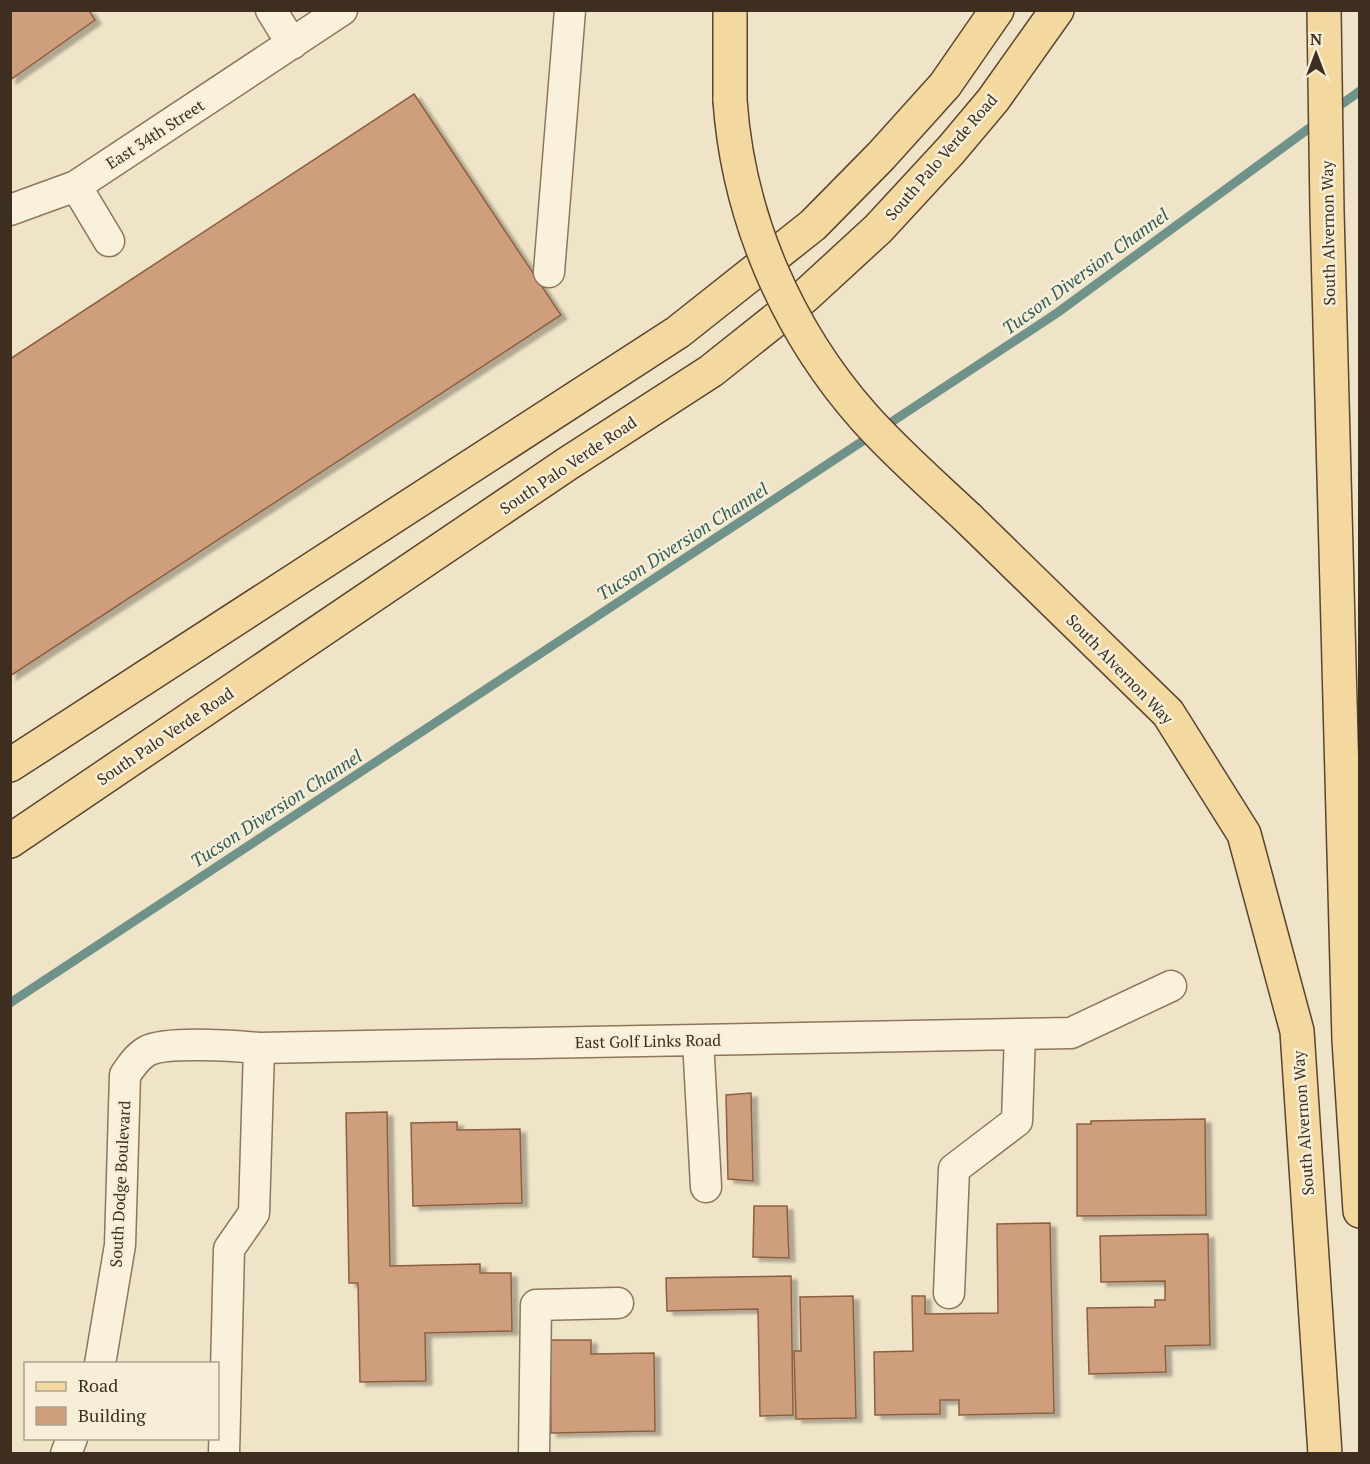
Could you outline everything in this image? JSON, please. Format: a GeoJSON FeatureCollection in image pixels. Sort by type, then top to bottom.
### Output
{"type":"FeatureCollection","features":[{"type":"Feature","properties":{"kind":"main road","name":"South Alvernon Way"},"geometry":{"type":"LineString","coordinates":[[730,10],[732,131],[741,177],[756,232],[784,299],[833,379],[865,418],[1168,713],[1244,834],[1297,1031],[1325,1454]]}},
{"type":"Feature","properties":{"kind":"main road"},"geometry":{"type":"LineString","coordinates":[[10,765],[678,332],[813,225],[866,172],[945,85],[997,10]]}},
{"type":"Feature","properties":{"kind":"main road","name":"South Palo Verde Road"},"geometry":{"type":"LineString","coordinates":[[10,841],[567,464],[711,371],[804,297],[878,229],[951,150],[993,100],[1057,10]]}},
{"type":"Feature","properties":{"kind":"main road","name":"South Alvernon Way"},"geometry":{"type":"LineString","coordinates":[[1324,21],[1327,211],[1359,1211]]}},
{"type":"Feature","properties":{"kind":"street"},"geometry":{"type":"LineString","coordinates":[[271,10],[292,44]]}},
{"type":"Feature","properties":{"kind":"street","name":"East 34th Street"},"geometry":{"type":"LineString","coordinates":[[10,210],[76,186],[342,10]]}},
{"type":"Feature","properties":{"kind":"street"},"geometry":{"type":"LineString","coordinates":[[549,272],[570,10]]}},
{"type":"Feature","properties":{"kind":"street"},"geometry":{"type":"LineString","coordinates":[[76,186],[109,241]]}},
{"type":"Feature","properties":{"kind":"street","name":"East Golf Links Road"},"geometry":{"type":"LineString","coordinates":[[125,1075],[133,1063],[148,1051],[170,1047],[260,1048],[1071,1034],[1171,986]]}},
{"type":"Feature","properties":{"kind":"street"},"geometry":{"type":"LineString","coordinates":[[949,1293],[954,1169],[1017,1121],[1020,1034]]}},
{"type":"Feature","properties":{"kind":"street"},"geometry":{"type":"LineString","coordinates":[[698,1040],[706,1187]]}},
{"type":"Feature","properties":{"kind":"street"},"geometry":{"type":"LineString","coordinates":[[224,1454],[229,1250],[254,1213],[260,1048]]}},
{"type":"Feature","properties":{"kind":"street","name":"South Dodge Boulevard"},"geometry":{"type":"LineString","coordinates":[[100,1362],[120,1245],[125,1075]]}},
{"type":"Feature","properties":{"kind":"street"},"geometry":{"type":"LineString","coordinates":[[534,1454],[536,1305],[618,1303]]}},
{"type":"Feature","properties":{"kind":"building"},"geometry":{"type":"Polygon","coordinates":[[[10,10],[89,10],[95,20],[10,80],[10,10]]]}},
{"type":"Feature","properties":{"kind":"building"},"geometry":{"type":"Polygon","coordinates":[[[414,94],[561,315],[10,676],[10,359],[414,94]]]}},
{"type":"Feature","properties":{"kind":"building"},"geometry":{"type":"Polygon","coordinates":[[[751,1093],[753,1181],[728,1179],[726,1095],[751,1093]]]}},
{"type":"Feature","properties":{"kind":"building"},"geometry":{"type":"Polygon","coordinates":[[[387,1112],[390,1266],[480,1264],[480,1273],[511,1273],[512,1331],[425,1333],[426,1381],[360,1382],[358,1283],[349,1283],[346,1113],[387,1112]]]}},
{"type":"Feature","properties":{"kind":"building"},"geometry":{"type":"Polygon","coordinates":[[[1205,1119],[1206,1215],[1077,1216],[1077,1124],[1091,1124],[1091,1121],[1205,1119]]]}},
{"type":"Feature","properties":{"kind":"building"},"geometry":{"type":"Polygon","coordinates":[[[457,1122],[457,1130],[520,1129],[522,1203],[413,1206],[411,1123],[457,1122]]]}},
{"type":"Feature","properties":{"kind":"building"},"geometry":{"type":"Polygon","coordinates":[[[754,1206],[787,1206],[789,1258],[753,1257],[754,1206]]]}},
{"type":"Feature","properties":{"kind":"building"},"geometry":{"type":"Polygon","coordinates":[[[1050,1223],[1054,1413],[959,1415],[959,1400],[940,1400],[940,1414],[875,1415],[874,1352],[913,1351],[912,1296],[925,1296],[925,1314],[998,1313],[997,1224],[1050,1223]]]}},
{"type":"Feature","properties":{"kind":"building"},"geometry":{"type":"Polygon","coordinates":[[[1208,1234],[1210,1345],[1165,1346],[1166,1372],[1089,1374],[1087,1308],[1155,1307],[1155,1300],[1165,1300],[1165,1281],[1101,1282],[1100,1236],[1208,1234]]]}},
{"type":"Feature","properties":{"kind":"building"},"geometry":{"type":"Polygon","coordinates":[[[791,1276],[793,1415],[760,1416],[758,1309],[667,1311],[666,1278],[791,1276]]]}},
{"type":"Feature","properties":{"kind":"building"},"geometry":{"type":"Polygon","coordinates":[[[853,1296],[856,1418],[796,1419],[794,1351],[801,1351],[800,1297],[853,1296]]]}},
{"type":"Feature","properties":{"kind":"building"},"geometry":{"type":"Polygon","coordinates":[[[550,1340],[591,1340],[591,1354],[654,1353],[655,1431],[551,1433],[550,1340]]]}},
{"type":"Feature","properties":{"kind":"waterway","name":"Tucson Diversion Channel"},"geometry":{"type":"LineString","coordinates":[[1332,111],[1360,91]]}},
{"type":"Feature","properties":{"kind":"waterway","name":"Tucson Diversion Channel"},"geometry":{"type":"LineString","coordinates":[[10,1003],[1057,313],[1319,121]]}}]}
